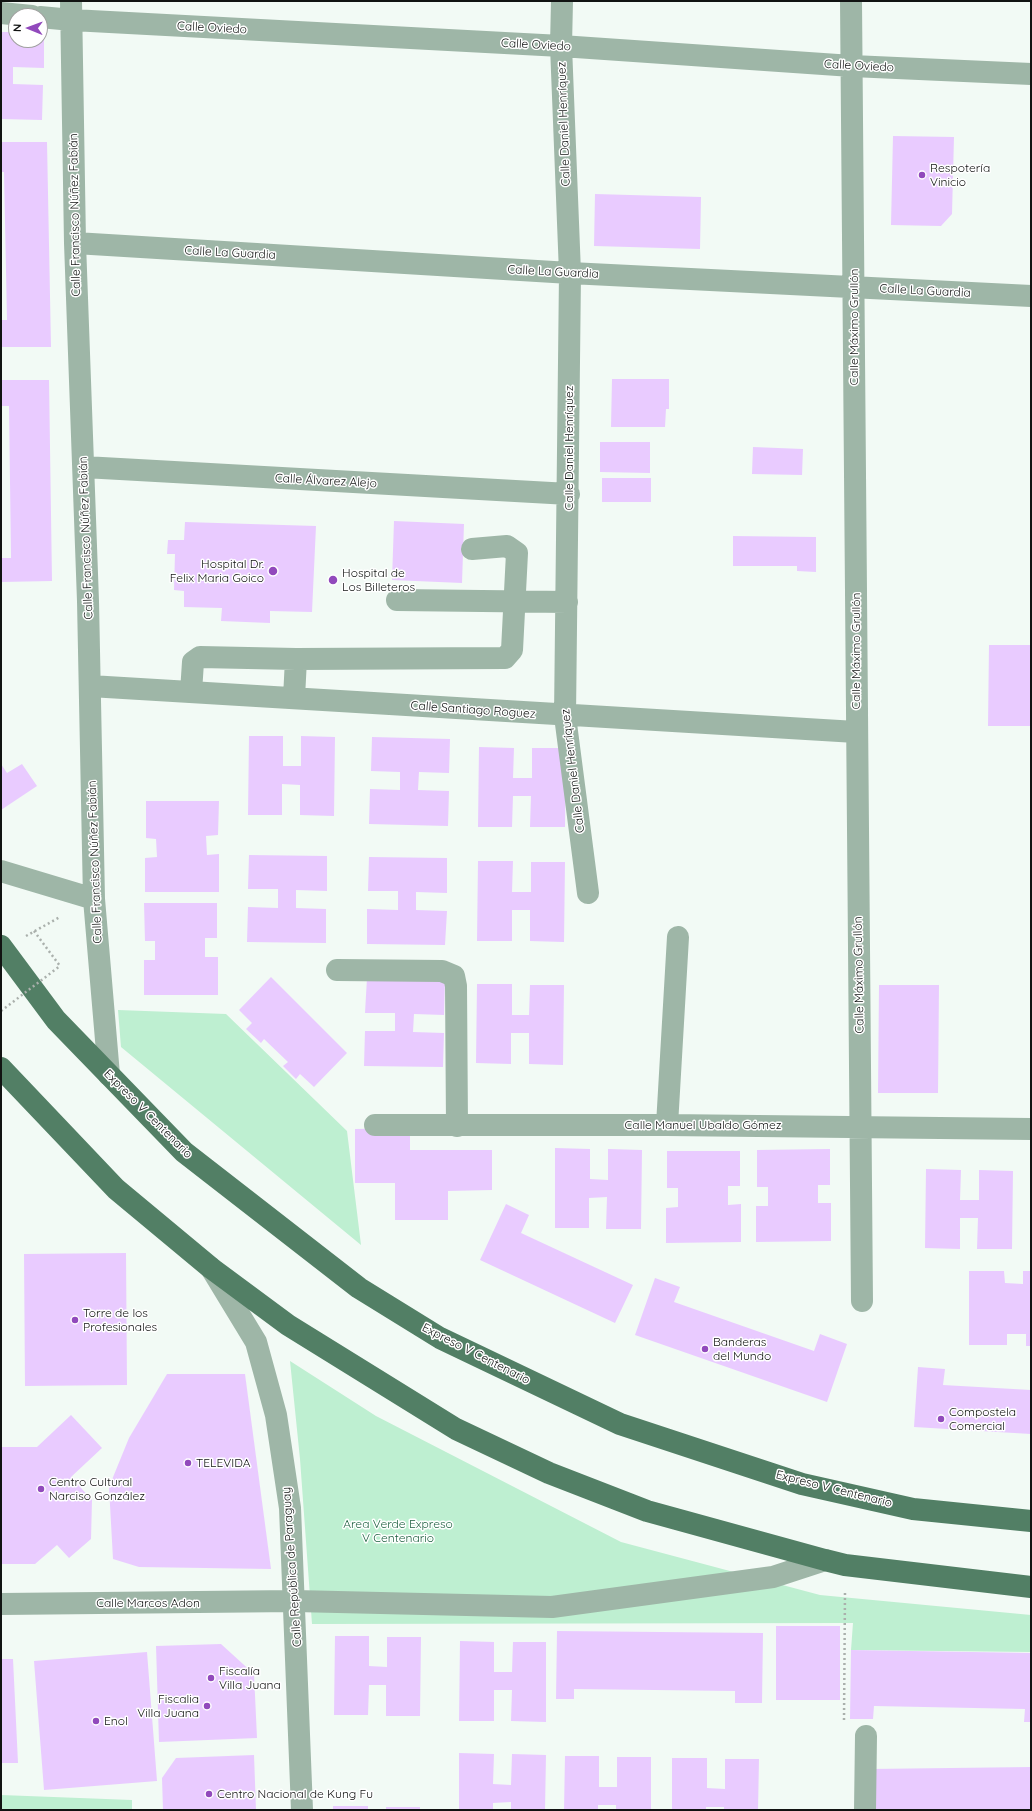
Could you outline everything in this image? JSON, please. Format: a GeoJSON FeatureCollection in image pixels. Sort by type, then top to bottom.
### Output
{"type":"FeatureCollection","features":[{"type":"Feature","properties":{"kind":"main road","name":"Expreso V Centenario"},"geometry":{"type":"LineString","coordinates":[[3,949],[56,1020],[184,1152],[359,1288],[440,1338],[620,1424],[802,1484],[913,1509],[1031,1521]]}},
{"type":"Feature","properties":{"kind":"main road"},"geometry":{"type":"LineString","coordinates":[[1,1068],[116,1189],[211,1268],[288,1324],[456,1429],[549,1473],[647,1511],[835,1562],[1031,1587]]}},
{"type":"Feature","properties":{"kind":"street","name":"Calle Daniel Henríquez"},"geometry":{"type":"LineString","coordinates":[[562,1],[561,46],[570,273],[569,494],[565,716],[588,893]]}},
{"type":"Feature","properties":{"kind":"street","name":"Calle Máximo Grullón"},"geometry":{"type":"LineString","coordinates":[[851,1],[862,1301]]}},
{"type":"Feature","properties":{"kind":"street","name":"Calle Oviedo"},"geometry":{"type":"LineString","coordinates":[[48,15],[71,11],[852,66],[1031,74]]}},
{"type":"Feature","properties":{"kind":"street","name":"Calle Francisco Núñez Fabián"},"geometry":{"type":"LineString","coordinates":[[71,11],[75,243],[84,467],[94,899],[109,1075]]}},
{"type":"Feature","properties":{"kind":"street","name":"Calle La Guardia"},"geometry":{"type":"LineString","coordinates":[[75,243],[570,273],[1031,296]]}},
{"type":"Feature","properties":{"kind":"street","name":"Calle Álvarez Alejo"},"geometry":{"type":"LineString","coordinates":[[84,467],[569,494]]}},
{"type":"Feature","properties":{"kind":"street"},"geometry":{"type":"LineString","coordinates":[[191,692],[193,662],[200,657],[296,659],[505,658],[512,650],[516,602],[517,554],[507,546],[472,548]]}},
{"type":"Feature","properties":{"kind":"street"},"geometry":{"type":"LineString","coordinates":[[397,600],[567,602]]}},
{"type":"Feature","properties":{"kind":"street"},"geometry":{"type":"LineString","coordinates":[[294,698],[296,659]]}},
{"type":"Feature","properties":{"kind":"street","name":"Calle Santiago Roguez"},"geometry":{"type":"LineString","coordinates":[[90,686],[565,716],[856,732]]}},
{"type":"Feature","properties":{"kind":"street"},"geometry":{"type":"LineString","coordinates":[[1,871],[94,899]]}},
{"type":"Feature","properties":{"kind":"street"},"geometry":{"type":"LineString","coordinates":[[667,1125],[678,937]]}},
{"type":"Feature","properties":{"kind":"street"},"geometry":{"type":"LineString","coordinates":[[337,970],[442,971],[454,976],[456,986],[457,1126]]}},
{"type":"Feature","properties":{"kind":"street","name":"Calle Manuel Ubaldo Gómez"},"geometry":{"type":"LineString","coordinates":[[375,1125],[860,1126],[1031,1129]]}},
{"type":"Feature","properties":{"kind":"street","name":"Calle República de Paraguay"},"geometry":{"type":"LineString","coordinates":[[211,1268],[256,1342],[276,1415],[290,1508],[295,1601],[302,1810]]}},
{"type":"Feature","properties":{"kind":"street"},"geometry":{"type":"LineString","coordinates":[[295,1601],[552,1607],[773,1577],[835,1562]]}},
{"type":"Feature","properties":{"kind":"street","name":"Calle Marcos Adon"},"geometry":{"type":"LineString","coordinates":[[1,1604],[295,1601]]}},
{"type":"Feature","properties":{"kind":"street"},"geometry":{"type":"LineString","coordinates":[[865,1810],[866,1736]]}},
{"type":"Feature","properties":{"kind":"path"},"geometry":{"type":"LineString","coordinates":[[3,949],[94,899]]}},
{"type":"Feature","properties":{"kind":"path"},"geometry":{"type":"LineString","coordinates":[[1,1011],[60,966],[34,931]]}},
{"type":"Feature","properties":{"kind":"path"},"geometry":{"type":"LineString","coordinates":[[835,1562],[844,1728]]}},
{"type":"Feature","properties":{"kind":"green space"},"geometry":{"type":"Polygon","coordinates":[[[118,1010],[226,1014],[347,1131],[361,1245],[121,1047],[118,1010]]]}},
{"type":"Feature","properties":{"kind":"green space","name":"Area Verde Expreso V Centenario"},"geometry":{"type":"Polygon","coordinates":[[[290,1361],[376,1416],[621,1542],[820,1595],[1031,1615],[1031,1652],[851,1650],[853,1623],[312,1624],[300,1459],[290,1361]]]}},
{"type":"Feature","properties":{"kind":"green space"},"geometry":{"type":"Polygon","coordinates":[[[1,1795],[132,1800],[132,1810],[1,1810],[1,1795]]]}},
{"type":"Feature","properties":{"kind":"building"},"geometry":{"type":"Polygon","coordinates":[[[1,32],[8,32],[8,48],[44,48],[44,68],[13,67],[13,84],[43,85],[42,120],[1,119],[1,32]]]}},
{"type":"Feature","properties":{"kind":"building","name":"Respotería Vinicio"},"geometry":{"type":"Polygon","coordinates":[[[893,136],[954,137],[952,214],[941,226],[891,225],[893,136]]]}},
{"type":"Feature","properties":{"kind":"building"},"geometry":{"type":"Polygon","coordinates":[[[1,142],[47,142],[51,347],[1,347],[1,320],[7,320],[4,172],[1,172],[1,142]]]}},
{"type":"Feature","properties":{"kind":"building"},"geometry":{"type":"Polygon","coordinates":[[[595,194],[701,197],[700,249],[594,246],[595,194]]]}},
{"type":"Feature","properties":{"kind":"building"},"geometry":{"type":"Polygon","coordinates":[[[612,379],[669,379],[669,409],[666,409],[665,427],[611,427],[612,379]]]}},
{"type":"Feature","properties":{"kind":"building"},"geometry":{"type":"Polygon","coordinates":[[[1,380],[49,380],[52,581],[1,582],[1,558],[11,558],[9,406],[1,406],[1,380]]]}},
{"type":"Feature","properties":{"kind":"building"},"geometry":{"type":"Polygon","coordinates":[[[600,442],[650,442],[650,473],[600,472],[600,442]]]}},
{"type":"Feature","properties":{"kind":"building"},"geometry":{"type":"Polygon","coordinates":[[[753,447],[803,449],[802,475],[752,474],[753,447]]]}},
{"type":"Feature","properties":{"kind":"building"},"geometry":{"type":"Polygon","coordinates":[[[602,478],[651,478],[651,502],[602,502],[602,478]]]}},
{"type":"Feature","properties":{"kind":"building"},"geometry":{"type":"Polygon","coordinates":[[[394,521],[464,524],[462,583],[392,580],[394,521]]]}},
{"type":"Feature","properties":{"kind":"building"},"geometry":{"type":"Polygon","coordinates":[[[185,522],[316,526],[312,612],[270,611],[270,623],[221,621],[222,608],[184,607],[184,591],[174,590],[175,554],[167,554],[168,540],[184,540],[185,522]]]}},
{"type":"Feature","properties":{"kind":"building"},"geometry":{"type":"Polygon","coordinates":[[[733,536],[816,537],[816,572],[797,571],[797,566],[733,566],[733,536]]]}},
{"type":"Feature","properties":{"kind":"building"},"geometry":{"type":"Polygon","coordinates":[[[989,645],[1031,645],[1031,726],[988,726],[989,645]]]}},
{"type":"Feature","properties":{"kind":"building"},"geometry":{"type":"Polygon","coordinates":[[[249,736],[283,736],[283,766],[301,766],[301,736],[335,737],[334,816],[300,815],[300,785],[282,784],[282,815],[248,815],[249,736]]]}},
{"type":"Feature","properties":{"kind":"building"},"geometry":{"type":"Polygon","coordinates":[[[372,737],[450,739],[449,773],[419,772],[418,790],[449,791],[448,826],[369,824],[370,789],[400,790],[400,772],[371,771],[372,737]]]}},
{"type":"Feature","properties":{"kind":"building"},"geometry":{"type":"Polygon","coordinates":[[[479,747],[514,748],[513,778],[532,778],[532,748],[566,748],[565,827],[530,827],[531,796],[513,796],[512,827],[478,827],[479,747]]]}},
{"type":"Feature","properties":{"kind":"building"},"geometry":{"type":"Polygon","coordinates":[[[1,764],[7,773],[22,764],[37,786],[1,810],[1,764]]]}},
{"type":"Feature","properties":{"kind":"building"},"geometry":{"type":"Polygon","coordinates":[[[146,801],[219,801],[218,835],[206,836],[207,855],[219,854],[219,892],[145,892],[145,858],[157,857],[156,839],[146,838],[146,801]]]}},
{"type":"Feature","properties":{"kind":"building"},"geometry":{"type":"Polygon","coordinates":[[[249,855],[327,856],[327,891],[296,890],[296,908],[326,909],[326,943],[247,942],[248,907],[278,908],[278,889],[248,889],[249,855]]]}},
{"type":"Feature","properties":{"kind":"building"},"geometry":{"type":"Polygon","coordinates":[[[369,857],[447,858],[447,893],[416,892],[416,910],[447,911],[445,945],[367,944],[367,909],[398,910],[398,891],[368,891],[369,857]]]}},
{"type":"Feature","properties":{"kind":"building"},"geometry":{"type":"Polygon","coordinates":[[[478,861],[513,861],[512,892],[531,892],[531,862],[565,862],[564,942],[530,941],[530,910],[512,910],[512,941],[477,941],[478,861]]]}},
{"type":"Feature","properties":{"kind":"building"},"geometry":{"type":"Polygon","coordinates":[[[144,903],[217,903],[217,938],[205,938],[205,957],[218,957],[218,995],[144,995],[144,960],[155,960],[155,941],[145,941],[144,903]]]}},
{"type":"Feature","properties":{"kind":"building"},"geometry":{"type":"Polygon","coordinates":[[[271,977],[347,1053],[314,1087],[300,1074],[296,1079],[283,1066],[288,1062],[264,1039],[261,1043],[246,1029],[252,1023],[239,1010],[271,977]]]}},
{"type":"Feature","properties":{"kind":"building"},"geometry":{"type":"Polygon","coordinates":[[[367,978],[445,980],[444,1015],[414,1014],[413,1032],[444,1033],[443,1067],[364,1066],[365,1031],[395,1031],[395,1013],[365,1013],[367,978]]]}},
{"type":"Feature","properties":{"kind":"building"},"geometry":{"type":"Polygon","coordinates":[[[477,984],[512,984],[512,1015],[529,1015],[530,985],[564,985],[563,1065],[529,1064],[529,1033],[511,1033],[511,1064],[476,1063],[477,984]]]}},
{"type":"Feature","properties":{"kind":"building"},"geometry":{"type":"Polygon","coordinates":[[[879,985],[939,985],[938,1093],[878,1093],[879,985]]]}},
{"type":"Feature","properties":{"kind":"building"},"geometry":{"type":"Polygon","coordinates":[[[410,1128],[410,1150],[492,1150],[492,1190],[448,1191],[448,1220],[395,1220],[395,1183],[355,1183],[355,1129],[410,1128]]]}},
{"type":"Feature","properties":{"kind":"building"},"geometry":{"type":"Polygon","coordinates":[[[555,1148],[590,1149],[590,1179],[608,1180],[608,1149],[642,1150],[641,1229],[606,1229],[607,1197],[589,1198],[589,1228],[555,1228],[555,1148]]]}},
{"type":"Feature","properties":{"kind":"building"},"geometry":{"type":"Polygon","coordinates":[[[830,1149],[830,1185],[818,1185],[818,1203],[831,1203],[831,1241],[756,1242],[756,1206],[768,1206],[768,1187],[757,1187],[757,1150],[830,1149]]]}},
{"type":"Feature","properties":{"kind":"building"},"geometry":{"type":"Polygon","coordinates":[[[667,1151],[740,1151],[740,1186],[728,1186],[728,1205],[741,1204],[741,1242],[666,1243],[666,1208],[678,1207],[678,1188],[667,1188],[667,1151]]]}},
{"type":"Feature","properties":{"kind":"building"},"geometry":{"type":"Polygon","coordinates":[[[926,1169],[961,1170],[960,1200],[979,1200],[979,1170],[1013,1171],[1012,1249],[977,1249],[978,1218],[960,1218],[960,1249],[925,1248],[926,1169]]]}},
{"type":"Feature","properties":{"kind":"building"},"geometry":{"type":"Polygon","coordinates":[[[506,1204],[529,1215],[521,1233],[633,1285],[615,1323],[480,1260],[506,1204]]]}},
{"type":"Feature","properties":{"kind":"building","name":"Torre de los Profesionales"},"geometry":{"type":"Polygon","coordinates":[[[126,1253],[127,1385],[25,1386],[24,1254],[126,1253]]]}},
{"type":"Feature","properties":{"kind":"building"},"geometry":{"type":"Polygon","coordinates":[[[969,1271],[1004,1271],[1005,1283],[1023,1284],[1023,1271],[1031,1271],[1031,1346],[1026,1346],[1026,1334],[1007,1334],[1007,1345],[969,1345],[969,1271]]]}},
{"type":"Feature","properties":{"kind":"building"},"geometry":{"type":"Polygon","coordinates":[[[655,1278],[680,1287],[674,1302],[814,1351],[820,1334],[847,1344],[827,1402],[635,1335],[655,1278]]]}},
{"type":"Feature","properties":{"kind":"building"},"geometry":{"type":"Polygon","coordinates":[[[918,1367],[945,1369],[943,1385],[1031,1390],[1031,1434],[914,1427],[918,1367]]]}},
{"type":"Feature","properties":{"kind":"building","name":"TELEVIDA"},"geometry":{"type":"Polygon","coordinates":[[[167,1374],[245,1374],[271,1569],[139,1567],[113,1559],[109,1487],[129,1438],[167,1374]]]}},
{"type":"Feature","properties":{"kind":"building","name":"Centro Cultural Narciso González"},"geometry":{"type":"Polygon","coordinates":[[[71,1415],[102,1448],[71,1477],[92,1500],[91,1539],[69,1558],[57,1545],[35,1564],[1,1564],[1,1447],[37,1447],[71,1415]]]}},
{"type":"Feature","properties":{"kind":"building"},"geometry":{"type":"Polygon","coordinates":[[[776,1626],[840,1626],[840,1700],[776,1700],[776,1626]]]}},
{"type":"Feature","properties":{"kind":"building"},"geometry":{"type":"Polygon","coordinates":[[[557,1631],[763,1633],[762,1703],[735,1703],[735,1691],[574,1689],[574,1699],[556,1699],[557,1631]]]}},
{"type":"Feature","properties":{"kind":"building"},"geometry":{"type":"Polygon","coordinates":[[[335,1636],[369,1636],[369,1666],[387,1667],[387,1637],[421,1637],[420,1716],[386,1716],[386,1685],[369,1685],[368,1715],[334,1715],[335,1636]]]}},
{"type":"Feature","properties":{"kind":"building"},"geometry":{"type":"Polygon","coordinates":[[[460,1641],[494,1642],[494,1672],[512,1672],[513,1642],[546,1642],[546,1722],[511,1721],[512,1690],[494,1690],[494,1721],[459,1721],[460,1641]]]}},
{"type":"Feature","properties":{"kind":"building","name":"Fiscalia Villa Juana"},"geometry":{"type":"Polygon","coordinates":[[[221,1644],[254,1674],[257,1738],[159,1742],[156,1646],[221,1644]]]}},
{"type":"Feature","properties":{"kind":"building"},"geometry":{"type":"Polygon","coordinates":[[[851,1650],[1031,1653],[1031,1722],[1024,1722],[1025,1709],[874,1706],[873,1719],[850,1719],[851,1650]]]}},
{"type":"Feature","properties":{"kind":"building","name":"Enol"},"geometry":{"type":"Polygon","coordinates":[[[147,1652],[157,1781],[44,1790],[34,1661],[147,1652]]]}},
{"type":"Feature","properties":{"kind":"building"},"geometry":{"type":"Polygon","coordinates":[[[1,1659],[13,1659],[18,1763],[1,1763],[1,1659]]]}},
{"type":"Feature","properties":{"kind":"building"},"geometry":{"type":"Polygon","coordinates":[[[459,1753],[494,1754],[493,1784],[511,1785],[512,1754],[546,1755],[545,1810],[511,1810],[511,1802],[493,1803],[493,1810],[459,1810],[459,1753]]]}},
{"type":"Feature","properties":{"kind":"building","name":"Centro Nacional de Kung Fu"},"geometry":{"type":"Polygon","coordinates":[[[254,1755],[256,1810],[163,1810],[162,1778],[176,1758],[254,1755]]]}},
{"type":"Feature","properties":{"kind":"building"},"geometry":{"type":"Polygon","coordinates":[[[565,1756],[599,1756],[599,1787],[617,1787],[617,1757],[651,1757],[651,1810],[616,1810],[616,1805],[598,1805],[598,1810],[564,1810],[565,1756]]]}},
{"type":"Feature","properties":{"kind":"building"},"geometry":{"type":"Polygon","coordinates":[[[672,1758],[707,1758],[707,1788],[725,1789],[725,1759],[759,1759],[758,1810],[724,1810],[724,1807],[706,1807],[706,1810],[672,1810],[672,1758]]]}},
{"type":"Feature","properties":{"kind":"building"},"geometry":{"type":"Polygon","coordinates":[[[1031,1767],[1031,1810],[870,1810],[870,1769],[1031,1767]]]}},
{"type":"Feature","properties":{"kind":"building"},"geometry":{"type":"Polygon","coordinates":[[[333,1806],[368,1806],[368,1810],[333,1810],[333,1806]]]}},
{"type":"Feature","properties":{"kind":"building"},"geometry":{"type":"Polygon","coordinates":[[[386,1807],[420,1807],[420,1810],[386,1810],[386,1807]]]}},
{"type":"Feature","properties":{"kind":"place","name":"Respotería Vinicio"},"geometry":{"type":"Point","coordinates":[922,175]}},
{"type":"Feature","properties":{"kind":"place","name":"Hospital Dr. Felix Maria Goico"},"geometry":{"type":"Point","coordinates":[273,571]}},
{"type":"Feature","properties":{"kind":"place","name":"Hospital de Los Billeteros"},"geometry":{"type":"Point","coordinates":[333,580]}},
{"type":"Feature","properties":{"kind":"place","name":"Torre de los Profesionales"},"geometry":{"type":"Point","coordinates":[75,1320]}},
{"type":"Feature","properties":{"kind":"place","name":"Banderas del Mundo"},"geometry":{"type":"Point","coordinates":[705,1349]}},
{"type":"Feature","properties":{"kind":"place","name":"Compostela Comercial"},"geometry":{"type":"Point","coordinates":[941,1419]}},
{"type":"Feature","properties":{"kind":"place","name":"TELEVIDA"},"geometry":{"type":"Point","coordinates":[188,1463]}},
{"type":"Feature","properties":{"kind":"place","name":"Centro Cultural Narciso González"},"geometry":{"type":"Point","coordinates":[41,1489]}},
{"type":"Feature","properties":{"kind":"place","name":"Fiscalía Villa Juana"},"geometry":{"type":"Point","coordinates":[211,1678]}},
{"type":"Feature","properties":{"kind":"place","name":"Fiscalia Villa Juana"},"geometry":{"type":"Point","coordinates":[207,1706]}},
{"type":"Feature","properties":{"kind":"place","name":"Enol"},"geometry":{"type":"Point","coordinates":[96,1721]}},
{"type":"Feature","properties":{"kind":"place","name":"Centro Nacional de Kung Fu"},"geometry":{"type":"Point","coordinates":[209,1794]}}]}
